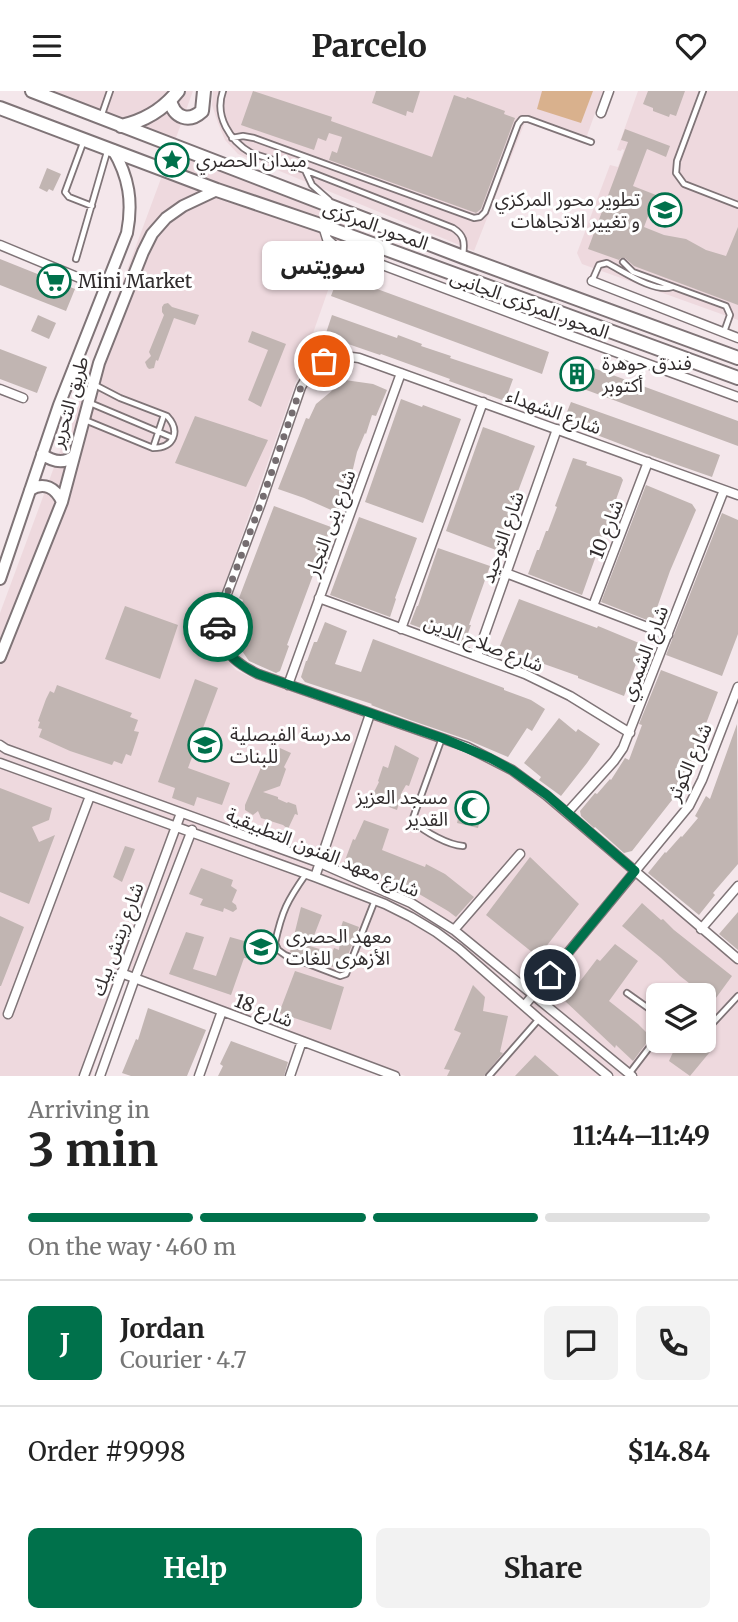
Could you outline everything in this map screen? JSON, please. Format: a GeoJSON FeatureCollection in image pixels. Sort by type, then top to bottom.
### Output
{"type":"FeatureCollection","features":[{"type":"Feature","properties":{"kind":"main road"},"geometry":{"type":"LineString","coordinates":[[174,96],[173,110],[185,118],[195,117],[202,111],[204,91]]}},
{"type":"Feature","properties":{"kind":"main road"},"geometry":{"type":"LineString","coordinates":[[40,93],[100,119],[463,257],[738,358]]}},
{"type":"Feature","properties":{"kind":"main road"},"geometry":{"type":"LineString","coordinates":[[121,126],[146,118],[174,96]]}},
{"type":"Feature","properties":{"kind":"main road","name":"المحور المركزى"},"geometry":{"type":"LineString","coordinates":[[0,108],[217,190],[323,226],[738,378]]}},
{"type":"Feature","properties":{"kind":"street"},"geometry":{"type":"LineString","coordinates":[[601,113],[609,91]]}},
{"type":"Feature","properties":{"kind":"street","name":"طريق التحرير"},"geometry":{"type":"LineString","coordinates":[[0,579],[59,405],[127,233],[131,203],[125,175],[111,149]]}},
{"type":"Feature","properties":{"kind":"street","name":"طريق التحرير"},"geometry":{"type":"LineString","coordinates":[[0,657],[62,502],[99,363],[143,252],[152,234],[166,218],[183,206],[217,190]]}},
{"type":"Feature","properties":{"kind":"street","name":"المحور المركزى الجانبى"},"geometry":{"type":"LineString","coordinates":[[323,226],[327,239],[337,249],[738,397]]}},
{"type":"Feature","properties":{"kind":"street"},"geometry":{"type":"LineString","coordinates":[[0,245],[106,289]]}},
{"type":"Feature","properties":{"kind":"street"},"geometry":{"type":"LineString","coordinates":[[592,281],[738,338]]}},
{"type":"Feature","properties":{"kind":"street","name":"شارع الشهداء"},"geometry":{"type":"LineString","coordinates":[[288,685],[258,674],[234,660],[221,641],[219,618],[306,377],[314,367],[324,361],[335,357],[359,358],[738,495]]}},
{"type":"Feature","properties":{"kind":"street","name":"شارع بنى النجار"},"geometry":{"type":"LineString","coordinates":[[288,685],[401,373]]}},
{"type":"Feature","properties":{"kind":"street"},"geometry":{"type":"LineString","coordinates":[[0,389],[23,398]]}},
{"type":"Feature","properties":{"kind":"street"},"geometry":{"type":"LineString","coordinates":[[401,629],[483,403]]}},
{"type":"Feature","properties":{"kind":"street","name":"شارع التوحيد"},"geometry":{"type":"LineString","coordinates":[[477,656],[557,429]]}},
{"type":"Feature","properties":{"kind":"street"},"geometry":{"type":"LineString","coordinates":[[42,454],[59,462],[74,456]]}},
{"type":"Feature","properties":{"kind":"street","name":"شارع 10"},"geometry":{"type":"LineString","coordinates":[[593,606],[648,462]]}},
{"type":"Feature","properties":{"kind":"street"},"geometry":{"type":"LineString","coordinates":[[30,490],[38,486],[51,488],[62,502]]}},
{"type":"Feature","properties":{"kind":"street","name":"شارع الشمري"},"geometry":{"type":"LineString","coordinates":[[567,813],[614,761],[630,733],[724,489]]}},
{"type":"Feature","properties":{"kind":"street"},"geometry":{"type":"LineString","coordinates":[[506,573],[668,635]]}},
{"type":"Feature","properties":{"kind":"street","name":"شارع صلاح الدين"},"geometry":{"type":"LineString","coordinates":[[319,598],[501,664],[570,696],[630,733]]}},
{"type":"Feature","properties":{"kind":"street"},"geometry":{"type":"LineString","coordinates":[[288,685],[467,747],[512,770],[547,795],[738,959]]}},
{"type":"Feature","properties":{"kind":"street","name":"شارع الكوثر"},"geometry":{"type":"LineString","coordinates":[[524,1006],[681,818],[696,793],[738,687]]}},
{"type":"Feature","properties":{"kind":"street"},"geometry":{"type":"LineString","coordinates":[[311,875],[320,863],[370,714]]}},
{"type":"Feature","properties":{"kind":"street","name":"شارع معهد الفنون التطبيقية"},"geometry":{"type":"LineString","coordinates":[[0,745],[320,863],[411,903],[454,930],[630,1075]]}},
{"type":"Feature","properties":{"kind":"street","name":"شارع معهد الفنون التطبيقية"},"geometry":{"type":"LineString","coordinates":[[0,763],[311,875],[411,917],[436,932],[482,968],[608,1076]]}},
{"type":"Feature","properties":{"kind":"street"},"geometry":{"type":"LineString","coordinates":[[8,1014],[90,796]]}},
{"type":"Feature","properties":{"kind":"street","name":"شارع ريتش بيك"},"geometry":{"type":"LineString","coordinates":[[84,1076],[181,813]]}},
{"type":"Feature","properties":{"kind":"street","name":"شارع ريتش بيك"},"geometry":{"type":"LineString","coordinates":[[100,1076],[196,818]]}},
{"type":"Feature","properties":{"kind":"street"},"geometry":{"type":"LineString","coordinates":[[454,930],[520,854]]}},
{"type":"Feature","properties":{"kind":"street"},"geometry":{"type":"LineString","coordinates":[[701,929],[738,886]]}},
{"type":"Feature","properties":{"kind":"street"},"geometry":{"type":"LineString","coordinates":[[132,944],[146,949]]}},
{"type":"Feature","properties":{"kind":"street","name":"شارع 18"},"geometry":{"type":"LineString","coordinates":[[121,973],[302,1041],[376,1073],[395,1076]]}},
{"type":"Feature","properties":{"kind":"street"},"geometry":{"type":"LineString","coordinates":[[199,1076],[222,1011]]}},
{"type":"Feature","properties":{"kind":"street"},"geometry":{"type":"LineString","coordinates":[[290,1076],[302,1041]]}},
{"type":"Feature","properties":{"kind":"lane"},"geometry":{"type":"LineString","coordinates":[[100,119],[110,91]]}},
{"type":"Feature","properties":{"kind":"lane"},"geometry":{"type":"LineString","coordinates":[[223,91],[221,113],[227,131],[251,153],[305,170],[453,228],[464,240],[463,257]]}},
{"type":"Feature","properties":{"kind":"lane"},"geometry":{"type":"LineString","coordinates":[[703,91],[677,161],[676,173],[684,184],[738,205]]}},
{"type":"Feature","properties":{"kind":"lane"},"geometry":{"type":"LineString","coordinates":[[232,138],[254,138],[474,218],[485,212],[522,119],[591,142]]}},
{"type":"Feature","properties":{"kind":"lane"},"geometry":{"type":"LineString","coordinates":[[84,139],[65,192],[69,197],[92,206]]}},
{"type":"Feature","properties":{"kind":"lane"},"geometry":{"type":"LineString","coordinates":[[76,259],[111,149]]}},
{"type":"Feature","properties":{"kind":"lane"},"geometry":{"type":"LineString","coordinates":[[305,170],[312,185],[340,210]]}},
{"type":"Feature","properties":{"kind":"lane"},"geometry":{"type":"LineString","coordinates":[[623,262],[633,272],[726,306],[730,315],[724,332]]}},
{"type":"Feature","properties":{"kind":"lane"},"geometry":{"type":"LineString","coordinates":[[592,281],[599,265],[604,263],[662,288],[673,286]]}},
{"type":"Feature","properties":{"kind":"lane"},"geometry":{"type":"LineString","coordinates":[[84,419],[153,448],[169,444],[173,438],[173,422],[164,415],[93,384]]}},
{"type":"Feature","properties":{"kind":"lane"},"geometry":{"type":"LineString","coordinates":[[89,402],[173,438]]}},
{"type":"Feature","properties":{"kind":"lane"},"geometry":{"type":"LineString","coordinates":[[153,448],[164,415]]}},
{"type":"Feature","properties":{"kind":"lane"},"geometry":{"type":"LineString","coordinates":[[442,738],[413,818],[424,830],[463,846]]}},
{"type":"Feature","properties":{"kind":"lane"},"geometry":{"type":"LineString","coordinates":[[311,875],[288,899],[282,912],[275,943],[285,955],[340,976],[346,974],[375,900]]}},
{"type":"Feature","properties":{"kind":"lane"},"geometry":{"type":"LineString","coordinates":[[627,993],[646,1006]]}},
{"type":"Feature","properties":{"kind":"lane"},"geometry":{"type":"LineString","coordinates":[[716,1020],[738,996]]}},
{"type":"Feature","properties":{"kind":"lane"},"geometry":{"type":"LineString","coordinates":[[489,1076],[539,1019]]}},
{"type":"Feature","properties":{"kind":"lane"},"geometry":{"type":"LineString","coordinates":[[630,1075],[646,1053]]}},
{"type":"Feature","properties":{"kind":"shaded area"},"geometry":{"type":"Polygon","coordinates":[[[22,91],[193,91],[173,146],[22,91]]]}},
{"type":"Feature","properties":{"kind":"shaded area"},"geometry":{"type":"Polygon","coordinates":[[[213,91],[603,91],[584,144],[525,122],[474,251],[238,154],[225,140],[218,123],[212,105],[213,91]]]}},
{"type":"Feature","properties":{"kind":"shaded area"},"geometry":{"type":"Polygon","coordinates":[[[542,91],[593,91],[581,123],[537,109],[542,91]]]}},
{"type":"Feature","properties":{"kind":"shaded area","name":"تطوير محور المركزي و تغيير الاتجاهات"},"geometry":{"type":"Polygon","coordinates":[[[638,91],[738,91],[738,320],[582,264],[577,253],[610,165],[618,167],[624,150],[617,150],[638,91]]]}},
{"type":"Feature","properties":{"kind":"shaded area"},"geometry":{"type":"Polygon","coordinates":[[[173,146],[352,222],[213,618],[213,633],[223,656],[236,670],[250,677],[470,750],[531,786],[738,962],[738,1076],[405,1076],[128,974],[124,978],[91,1076],[0,1076],[0,613],[173,146]]]}},
{"type":"Feature","properties":{"kind":"building"},"geometry":{"type":"Polygon","coordinates":[[[253,91],[332,117],[331,121],[432,157],[454,95],[505,111],[504,114],[515,118],[481,209],[476,213],[329,160],[332,151],[337,153],[342,137],[329,133],[326,141],[318,138],[314,150],[241,125],[253,91]]]}},
{"type":"Feature","properties":{"kind":"building"},"geometry":{"type":"Polygon","coordinates":[[[376,91],[420,91],[413,113],[407,111],[406,116],[372,103],[376,91]]]}},
{"type":"Feature","properties":{"kind":"building"},"geometry":{"type":"Polygon","coordinates":[[[648,91],[685,91],[676,116],[670,114],[669,117],[643,104],[648,91]]]}},
{"type":"Feature","properties":{"kind":"building"},"geometry":{"type":"Polygon","coordinates":[[[625,129],[670,146],[666,157],[647,149],[633,186],[656,195],[644,227],[664,235],[686,239],[706,250],[726,256],[738,227],[738,305],[634,266],[625,258],[619,260],[588,249],[628,142],[621,140],[625,129]]]}},
{"type":"Feature","properties":{"kind":"building"},"geometry":{"type":"Polygon","coordinates":[[[47,168],[61,174],[53,191],[49,189],[47,192],[39,188],[47,168]]]}},
{"type":"Feature","properties":{"kind":"building"},"geometry":{"type":"Polygon","coordinates":[[[0,259],[75,289],[66,311],[0,285],[0,259]]]}},
{"type":"Feature","properties":{"kind":"building"},"geometry":{"type":"Polygon","coordinates":[[[339,275],[549,352],[542,374],[331,296],[339,275]]]}},
{"type":"Feature","properties":{"kind":"building"},"geometry":{"type":"Polygon","coordinates":[[[168,303],[172,307],[199,315],[195,325],[174,318],[158,361],[156,360],[154,368],[149,369],[145,362],[151,356],[149,352],[164,315],[162,307],[168,303]]]}},
{"type":"Feature","properties":{"kind":"building"},"geometry":{"type":"Polygon","coordinates":[[[38,315],[56,323],[49,339],[31,331],[38,315]]]}},
{"type":"Feature","properties":{"kind":"building"},"geometry":{"type":"Polygon","coordinates":[[[332,315],[397,338],[398,335],[451,356],[450,358],[513,379],[505,401],[325,336],[332,315]]]}},
{"type":"Feature","properties":{"kind":"building"},"geometry":{"type":"Polygon","coordinates":[[[252,331],[286,344],[261,407],[248,400],[268,350],[248,342],[252,331]]]}},
{"type":"Feature","properties":{"kind":"building"},"geometry":{"type":"Polygon","coordinates":[[[0,349],[47,367],[37,393],[0,379],[0,349]]]}},
{"type":"Feature","properties":{"kind":"building"},"geometry":{"type":"Polygon","coordinates":[[[569,359],[738,421],[738,446],[562,381],[569,359]]]}},
{"type":"Feature","properties":{"kind":"building"},"geometry":{"type":"Polygon","coordinates":[[[345,380],[373,384],[387,390],[376,416],[372,415],[357,452],[352,473],[347,471],[338,513],[278,489],[306,418],[309,419],[316,404],[345,380]]]}},
{"type":"Feature","properties":{"kind":"building"},"geometry":{"type":"Polygon","coordinates":[[[401,399],[461,419],[423,523],[365,502],[401,399]]]}},
{"type":"Feature","properties":{"kind":"building"},"geometry":{"type":"Polygon","coordinates":[[[571,402],[720,455],[712,477],[563,422],[571,402]]]}},
{"type":"Feature","properties":{"kind":"building"},"geometry":{"type":"Polygon","coordinates":[[[195,416],[268,440],[246,487],[175,463],[195,416]]]}},
{"type":"Feature","properties":{"kind":"building"},"geometry":{"type":"Polygon","coordinates":[[[483,427],[535,446],[496,550],[446,531],[483,427]]]}},
{"type":"Feature","properties":{"kind":"building"},"geometry":{"type":"Polygon","coordinates":[[[573,458],[623,480],[582,595],[528,574],[548,531],[573,458]]]}},
{"type":"Feature","properties":{"kind":"building"},"geometry":{"type":"Polygon","coordinates":[[[646,485],[692,504],[696,510],[652,622],[601,602],[646,485]]]}},
{"type":"Feature","properties":{"kind":"building"},"geometry":{"type":"Polygon","coordinates":[[[274,506],[331,527],[280,671],[276,673],[249,661],[240,648],[241,621],[236,619],[243,600],[239,598],[274,506]]]}},
{"type":"Feature","properties":{"kind":"building"},"geometry":{"type":"Polygon","coordinates":[[[722,513],[738,520],[738,634],[722,676],[666,655],[722,513]]]}},
{"type":"Feature","properties":{"kind":"building"},"geometry":{"type":"Polygon","coordinates":[[[359,517],[417,538],[390,617],[330,595],[359,517]]]}},
{"type":"Feature","properties":{"kind":"building"},"geometry":{"type":"Polygon","coordinates":[[[438,548],[490,566],[464,644],[410,624],[438,548]]]}},
{"type":"Feature","properties":{"kind":"building"},"geometry":{"type":"Polygon","coordinates":[[[519,599],[639,643],[642,648],[624,696],[578,676],[499,648],[519,599]]]}},
{"type":"Feature","properties":{"kind":"building"},"geometry":{"type":"Polygon","coordinates":[[[125,606],[178,625],[160,679],[105,659],[125,606]]]}},
{"type":"Feature","properties":{"kind":"building"},"geometry":{"type":"Polygon","coordinates":[[[325,622],[347,631],[335,664],[361,672],[373,639],[504,688],[545,709],[532,731],[527,728],[508,757],[372,704],[305,682],[301,677],[306,661],[325,622]]]}},
{"type":"Feature","properties":{"kind":"building"},"geometry":{"type":"Polygon","coordinates":[[[661,670],[718,692],[676,795],[632,851],[624,853],[581,816],[580,811],[595,793],[611,780],[625,758],[629,760],[642,725],[639,724],[661,670]]]}},
{"type":"Feature","properties":{"kind":"building"},"geometry":{"type":"Polygon","coordinates":[[[195,679],[218,688],[188,768],[230,783],[222,805],[197,797],[194,806],[172,798],[175,788],[158,782],[195,679]]]}},
{"type":"Feature","properties":{"kind":"building"},"geometry":{"type":"Polygon","coordinates":[[[57,685],[132,713],[130,717],[138,720],[134,731],[139,732],[131,756],[126,754],[122,764],[114,761],[112,765],[39,737],[42,729],[38,728],[38,721],[50,691],[54,693],[57,685]]]}},
{"type":"Feature","properties":{"kind":"building"},"geometry":{"type":"Polygon","coordinates":[[[559,718],[576,732],[578,729],[600,744],[561,796],[539,780],[541,777],[524,763],[559,718]]]}},
{"type":"Feature","properties":{"kind":"building"},"geometry":{"type":"Polygon","coordinates":[[[737,724],[738,864],[713,893],[715,895],[699,915],[648,873],[698,818],[695,816],[706,796],[710,799],[737,724]]]}},
{"type":"Feature","properties":{"kind":"building"},"geometry":{"type":"Polygon","coordinates":[[[271,744],[291,753],[284,767],[286,769],[280,786],[263,792],[296,805],[298,815],[295,814],[288,829],[261,818],[258,811],[253,815],[245,810],[271,744]]]}},
{"type":"Feature","properties":{"kind":"building"},"geometry":{"type":"Polygon","coordinates":[[[395,745],[419,758],[409,786],[406,785],[402,792],[397,810],[370,800],[383,766],[388,768],[395,745]]]}},
{"type":"Feature","properties":{"kind":"building"},"geometry":{"type":"Polygon","coordinates":[[[0,788],[52,808],[49,820],[32,827],[39,842],[55,835],[29,904],[0,892],[0,788]]]}},
{"type":"Feature","properties":{"kind":"building","name":"مسجد العزيز القدير"},"geometry":{"type":"Polygon","coordinates":[[[467,791],[483,794],[482,800],[489,803],[485,820],[480,819],[478,828],[457,823],[459,814],[455,813],[458,798],[465,800],[467,791]]]}},
{"type":"Feature","properties":{"kind":"building"},"geometry":{"type":"Polygon","coordinates":[[[364,820],[389,829],[382,850],[425,867],[426,864],[445,874],[474,897],[456,917],[414,891],[415,889],[344,863],[364,820]]]}},
{"type":"Feature","properties":{"kind":"building"},"geometry":{"type":"Polygon","coordinates":[[[125,846],[135,849],[122,882],[113,877],[125,846]]]}},
{"type":"Feature","properties":{"kind":"building"},"geometry":{"type":"Polygon","coordinates":[[[530,857],[579,904],[538,957],[486,915],[530,857]]]}},
{"type":"Feature","properties":{"kind":"building"},"geometry":{"type":"Polygon","coordinates":[[[201,868],[233,880],[231,886],[237,890],[232,902],[237,909],[233,912],[224,908],[223,912],[200,905],[203,899],[189,894],[201,868]]]}},
{"type":"Feature","properties":{"kind":"building"},"geometry":{"type":"Polygon","coordinates":[[[642,903],[732,976],[716,998],[716,983],[689,983],[622,926],[642,903]]]}},
{"type":"Feature","properties":{"kind":"building"},"geometry":{"type":"Polygon","coordinates":[[[301,907],[322,915],[310,946],[332,953],[334,948],[339,950],[339,933],[343,921],[359,927],[342,970],[290,952],[301,907]]]}},
{"type":"Feature","properties":{"kind":"building"},"geometry":{"type":"Polygon","coordinates":[[[738,912],[738,950],[719,934],[738,912]]]}},
{"type":"Feature","properties":{"kind":"building"},"geometry":{"type":"Polygon","coordinates":[[[0,916],[24,927],[1,986],[0,986],[0,916]]]}},
{"type":"Feature","properties":{"kind":"building"},"geometry":{"type":"Polygon","coordinates":[[[186,932],[204,937],[193,969],[216,976],[230,937],[255,944],[257,935],[272,936],[271,961],[244,958],[231,995],[169,974],[186,932]]]}},
{"type":"Feature","properties":{"kind":"building"},"geometry":{"type":"Polygon","coordinates":[[[615,944],[638,961],[609,1001],[646,1032],[646,1044],[633,1061],[616,1045],[615,1048],[565,1001],[597,959],[600,961],[615,944]]]}},
{"type":"Feature","properties":{"kind":"building"},"geometry":{"type":"Polygon","coordinates":[[[295,971],[344,987],[331,1030],[279,1013],[295,971]]]}},
{"type":"Feature","properties":{"kind":"building"},"geometry":{"type":"Polygon","coordinates":[[[473,985],[485,997],[483,1011],[508,1016],[500,1052],[503,1053],[484,1076],[447,1076],[450,1070],[444,1069],[461,1033],[454,1030],[473,985]]]}},
{"type":"Feature","properties":{"kind":"building"},"geometry":{"type":"Polygon","coordinates":[[[148,1008],[206,1030],[187,1076],[131,1076],[122,1073],[136,1039],[138,1040],[148,1008]]]}},
{"type":"Feature","properties":{"kind":"building"},"geometry":{"type":"Polygon","coordinates":[[[231,1041],[288,1062],[284,1076],[218,1076],[223,1066],[220,1064],[231,1041]]]}},
{"type":"Feature","properties":{"kind":"building"},"geometry":{"type":"Polygon","coordinates":[[[673,1053],[709,1053],[690,1076],[669,1061],[673,1053]]]}},
{"type":"Feature","properties":{"kind":"building"},"geometry":{"type":"Polygon","coordinates":[[[535,1055],[559,1076],[515,1076],[535,1055]]]}},
{"type":"Feature","properties":{"kind":"way so far"},"geometry":{"type":"LineString","coordinates":[[218,627],[222,607],[301,387],[314,367],[324,361]]}},
{"type":"Feature","properties":{"kind":"place","name":"ميدان الحصري"},"geometry":{"type":"Point","coordinates":[172,160]}},
{"type":"Feature","properties":{"kind":"place","name":"تطوير محور المركزي و تغيير الاتجاهات"},"geometry":{"type":"Point","coordinates":[665,210]}},
{"type":"Feature","properties":{"kind":"place","name":"Mini Market"},"geometry":{"type":"Point","coordinates":[54,281]}},
{"type":"Feature","properties":{"kind":"place","name":"سويتس"},"geometry":{"type":"Point","coordinates":[324,361]}},
{"type":"Feature","properties":{"kind":"place","name":"فندق جوهرة أكتوبر"},"geometry":{"type":"Point","coordinates":[577,374]}},
{"type":"Feature","properties":{"kind":"place","name":"مدرسة الفيصلية للبنات"},"geometry":{"type":"Point","coordinates":[205,745]}},
{"type":"Feature","properties":{"kind":"place","name":"مسجد العزيز القدير"},"geometry":{"type":"Point","coordinates":[472,808]}},
{"type":"Feature","properties":{"kind":"place","name":"معهد الحصرى الأزهرى للغات"},"geometry":{"type":"Point","coordinates":[261,947]}},
{"type":"Feature","properties":{"kind":"route"},"geometry":{"type":"LineString","coordinates":[[218,627],[226,652],[244,667],[258,674],[467,747],[512,770],[547,795],[635,871],[550,975]]}}]}
